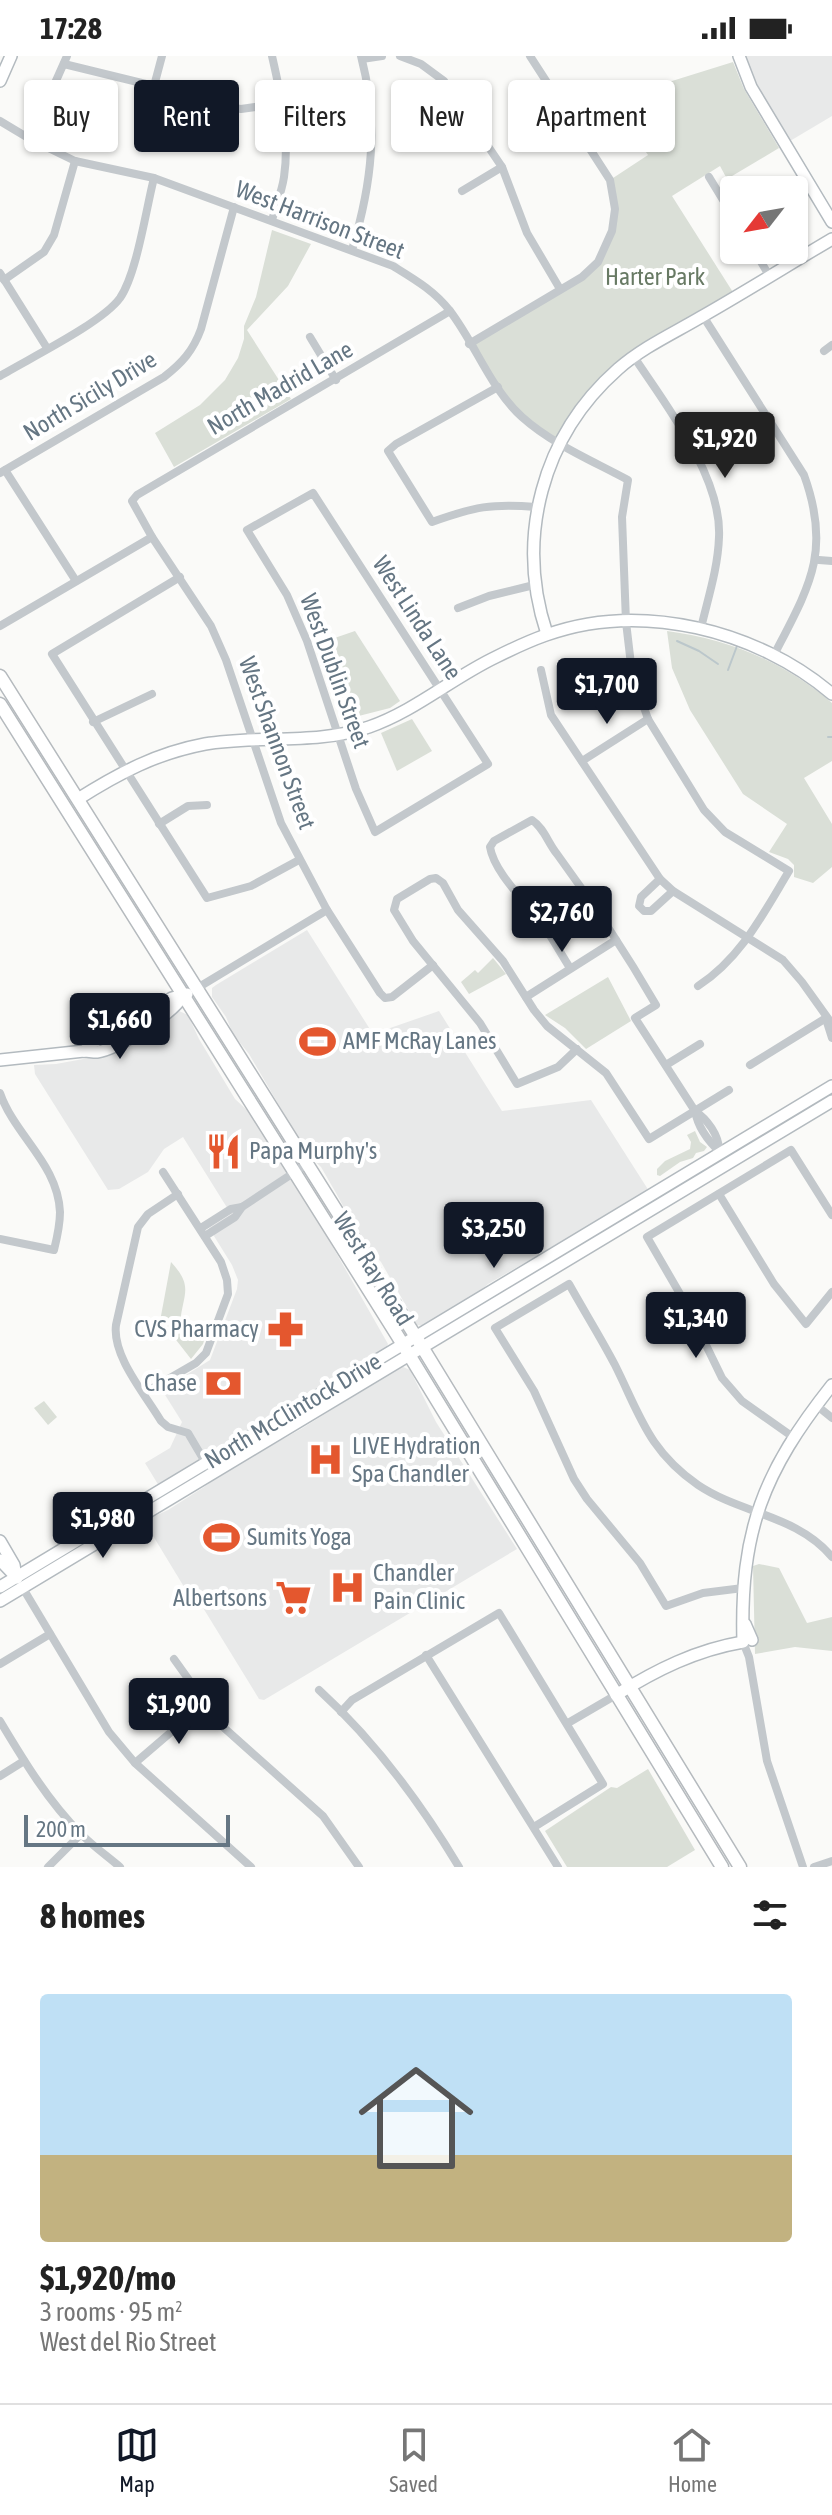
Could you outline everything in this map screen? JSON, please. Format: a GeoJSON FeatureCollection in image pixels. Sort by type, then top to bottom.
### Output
{"type":"FeatureCollection","features":[{"type":"Feature","properties":{"kind":"main road","name":"West Ray Road"},"geometry":{"type":"LineString","coordinates":[[0,676],[78,799],[294,1173],[406,1350],[722,1867]]}},
{"type":"Feature","properties":{"kind":"main road","name":"West Ray Road"},"geometry":{"type":"LineString","coordinates":[[0,704],[307,1164],[740,1867]]}},
{"type":"Feature","properties":{"kind":"main road"},"geometry":{"type":"LineString","coordinates":[[495,1497],[508,1502],[526,1531],[539,1539]]}},
{"type":"Feature","properties":{"kind":"street"},"geometry":{"type":"LineString","coordinates":[[0,81],[11,56]]}},
{"type":"Feature","properties":{"kind":"street"},"geometry":{"type":"LineString","coordinates":[[156,80],[162,56]]}},
{"type":"Feature","properties":{"kind":"street"},"geometry":{"type":"LineString","coordinates":[[272,56],[278,80]]}},
{"type":"Feature","properties":{"kind":"street"},"geometry":{"type":"LineString","coordinates":[[352,250],[366,200],[372,149],[370,104],[362,58],[382,56]]}},
{"type":"Feature","properties":{"kind":"street"},"geometry":{"type":"LineString","coordinates":[[400,56],[421,64],[444,81],[502,167],[527,233],[560,289]]}},
{"type":"Feature","properties":{"kind":"street"},"geometry":{"type":"LineString","coordinates":[[469,344],[582,277],[598,262],[612,231],[615,209],[610,180],[530,56]]}},
{"type":"Feature","properties":{"kind":"street"},"geometry":{"type":"LineString","coordinates":[[739,56],[751,87],[832,222]]}},
{"type":"Feature","properties":{"kind":"street"},"geometry":{"type":"LineString","coordinates":[[57,80],[66,60],[134,80]]}},
{"type":"Feature","properties":{"kind":"street","name":"West Harrison Street"},"geometry":{"type":"LineString","coordinates":[[0,121],[24,135]]}},
{"type":"Feature","properties":{"kind":"street","name":"West Harrison Street"},"geometry":{"type":"LineString","coordinates":[[57,152],[75,161],[154,178],[393,266],[427,287],[450,311],[498,387],[523,418],[560,443],[628,480],[622,517],[626,622],[632,673],[648,719],[704,810],[725,832],[789,871],[749,938]]}},
{"type":"Feature","properties":{"kind":"street"},"geometry":{"type":"LineString","coordinates":[[272,220],[284,176],[284,152]]}},
{"type":"Feature","properties":{"kind":"street"},"geometry":{"type":"LineString","coordinates":[[47,348],[2,277],[44,252],[54,235],[75,161]]}},
{"type":"Feature","properties":{"kind":"street"},"geometry":{"type":"LineString","coordinates":[[462,191],[502,167]]}},
{"type":"Feature","properties":{"kind":"street"},"geometry":{"type":"LineString","coordinates":[[709,177],[720,195]]}},
{"type":"Feature","properties":{"kind":"street"},"geometry":{"type":"LineString","coordinates":[[0,376],[104,315],[121,297],[131,271],[154,178]]}},
{"type":"Feature","properties":{"kind":"street","name":"North Sicily Drive"},"geometry":{"type":"LineString","coordinates":[[3,471],[164,377],[183,362],[195,346],[201,329],[234,207]]}},
{"type":"Feature","properties":{"kind":"street"},"geometry":{"type":"LineString","coordinates":[[547,634],[534,585],[536,507],[560,443],[580,409],[634,357],[832,239]]}},
{"type":"Feature","properties":{"kind":"street"},"geometry":{"type":"LineString","coordinates":[[762,264],[770,277]]}},
{"type":"Feature","properties":{"kind":"street","name":"North Madrid Lane"},"geometry":{"type":"LineString","coordinates":[[132,501],[137,495],[450,311]]}},
{"type":"Feature","properties":{"kind":"street"},"geometry":{"type":"LineString","coordinates":[[703,316],[804,475],[814,496],[825,544],[812,581],[774,655]]}},
{"type":"Feature","properties":{"kind":"street"},"geometry":{"type":"LineString","coordinates":[[310,337],[336,380]]}},
{"type":"Feature","properties":{"kind":"street"},"geometry":{"type":"LineString","coordinates":[[634,357],[705,470],[716,505],[720,534],[717,564],[701,628]]}},
{"type":"Feature","properties":{"kind":"street"},"geometry":{"type":"LineString","coordinates":[[498,387],[388,451],[432,522],[472,507],[502,504],[536,507]]}},
{"type":"Feature","properties":{"kind":"street"},"geometry":{"type":"LineString","coordinates":[[3,471],[76,581]]}},
{"type":"Feature","properties":{"kind":"street","name":"West Linda Lane"},"geometry":{"type":"LineString","coordinates":[[247,530],[313,493],[488,764],[375,832]]}},
{"type":"Feature","properties":{"kind":"street","name":"West Shannon Street"},"geometry":{"type":"LineString","coordinates":[[132,501],[211,626],[255,741],[281,823],[327,910],[385,998],[403,990],[433,965]]}},
{"type":"Feature","properties":{"kind":"street","name":"West Dublin Street"},"geometry":{"type":"LineString","coordinates":[[247,530],[287,595],[307,641],[356,789],[375,832]]}},
{"type":"Feature","properties":{"kind":"street"},"geometry":{"type":"LineString","coordinates":[[0,626],[152,537]]}},
{"type":"Feature","properties":{"kind":"street"},"geometry":{"type":"LineString","coordinates":[[819,560],[832,561]]}},
{"type":"Feature","properties":{"kind":"street"},"geometry":{"type":"LineString","coordinates":[[180,577],[52,654],[207,898],[251,886],[299,860]]}},
{"type":"Feature","properties":{"kind":"street"},"geometry":{"type":"LineString","coordinates":[[458,608],[489,596],[534,585]]}},
{"type":"Feature","properties":{"kind":"street"},"geometry":{"type":"LineString","coordinates":[[78,799],[124,770],[165,753],[208,744],[337,734],[368,727],[408,710],[493,658],[547,634],[580,626],[667,622],[701,628],[738,639],[774,655],[832,694]]}},
{"type":"Feature","properties":{"kind":"street"},"geometry":{"type":"LineString","coordinates":[[541,670],[551,715],[660,879],[673,891],[790,967],[829,1021],[832,1038]]}},
{"type":"Feature","properties":{"kind":"street"},"geometry":{"type":"LineString","coordinates":[[93,722],[152,694]]}},
{"type":"Feature","properties":{"kind":"street"},"geometry":{"type":"LineString","coordinates":[[582,761],[648,719]]}},
{"type":"Feature","properties":{"kind":"street"},"geometry":{"type":"LineString","coordinates":[[159,824],[188,806],[207,805]]}},
{"type":"Feature","properties":{"kind":"street"},"geometry":{"type":"LineString","coordinates":[[570,968],[491,853],[490,847],[494,841],[532,820],[539,825],[656,1005],[635,1018],[695,1111],[704,1134],[720,1152]]}},
{"type":"Feature","properties":{"kind":"street"},"geometry":{"type":"LineString","coordinates":[[577,1049],[558,1067],[517,1084],[480,1023],[413,941],[394,910],[397,899],[436,878],[443,883],[458,910],[503,961],[547,1026],[577,1049],[606,1073],[649,1139],[729,1090]]}},
{"type":"Feature","properties":{"kind":"street"},"geometry":{"type":"LineString","coordinates":[[660,879],[641,897],[639,906],[644,911],[651,911],[673,891]]}},
{"type":"Feature","properties":{"kind":"street"},"geometry":{"type":"LineString","coordinates":[[0,1060],[84,1051],[94,1042],[172,998],[190,993],[327,910]]}},
{"type":"Feature","properties":{"kind":"street"},"geometry":{"type":"LineString","coordinates":[[698,986],[728,964],[749,938]]}},
{"type":"Feature","properties":{"kind":"street"},"geometry":{"type":"LineString","coordinates":[[526,997],[616,940]]}},
{"type":"Feature","properties":{"kind":"street"},"geometry":{"type":"LineString","coordinates":[[750,1065],[829,1021]]}},
{"type":"Feature","properties":{"kind":"street"},"geometry":{"type":"LineString","coordinates":[[666,1065],[700,1044]]}},
{"type":"Feature","properties":{"kind":"street","name":"North McClintock Drive"},"geometry":{"type":"LineString","coordinates":[[0,1601],[19,1582],[406,1350],[720,1152],[832,1086]]}},
{"type":"Feature","properties":{"kind":"street"},"geometry":{"type":"LineString","coordinates":[[0,1093],[7,1110],[45,1165],[55,1186],[60,1213],[54,1250],[0,1239]]}},
{"type":"Feature","properties":{"kind":"street","name":"North McClintock Drive"},"geometry":{"type":"LineString","coordinates":[[419,1342],[832,1101]]}},
{"type":"Feature","properties":{"kind":"street"},"geometry":{"type":"LineString","coordinates":[[793,1437],[742,1401],[722,1378],[687,1306],[647,1237],[791,1150],[832,1215]]}},
{"type":"Feature","properties":{"kind":"street"},"geometry":{"type":"LineString","coordinates":[[203,1232],[235,1217],[242,1207],[307,1164]]}},
{"type":"Feature","properties":{"kind":"street"},"geometry":{"type":"LineString","coordinates":[[144,1393],[196,1363],[206,1353],[227,1300],[224,1267],[163,1172]]}},
{"type":"Feature","properties":{"kind":"street"},"geometry":{"type":"LineString","coordinates":[[178,1194],[148,1214],[138,1227],[116,1325],[118,1350],[161,1421],[168,1427],[188,1433],[208,1468]]}},
{"type":"Feature","properties":{"kind":"street"},"geometry":{"type":"LineString","coordinates":[[719,1194],[774,1284],[806,1324],[832,1292]]}},
{"type":"Feature","properties":{"kind":"street"},"geometry":{"type":"LineString","coordinates":[[743,1588],[703,1593],[666,1606],[640,1563],[574,1479],[534,1391],[495,1328],[569,1284],[615,1366],[632,1407],[650,1438],[670,1462],[719,1498],[780,1519],[806,1533],[832,1557]]}},
{"type":"Feature","properties":{"kind":"street"},"geometry":{"type":"LineString","coordinates":[[803,1867],[767,1761],[749,1657],[743,1588],[756,1511],[772,1474],[793,1437],[832,1385]]}},
{"type":"Feature","properties":{"kind":"street"},"geometry":{"type":"LineString","coordinates":[[816,1405],[832,1418]]}},
{"type":"Feature","properties":{"kind":"street"},"geometry":{"type":"LineString","coordinates":[[0,1541],[14,1565],[19,1582]]}},
{"type":"Feature","properties":{"kind":"street"},"geometry":{"type":"LineString","coordinates":[[0,1560],[19,1582],[109,1732],[135,1763],[251,1867]]}},
{"type":"Feature","properties":{"kind":"street","name":"North McClintock Drive"},"geometry":{"type":"LineString","coordinates":[[0,1587],[19,1582]]}},
{"type":"Feature","properties":{"kind":"street"},"geometry":{"type":"LineString","coordinates":[[341,1712],[352,1700],[499,1613],[603,1784],[534,1827]]}},
{"type":"Feature","properties":{"kind":"street"},"geometry":{"type":"LineString","coordinates":[[0,1664],[50,1634]]}},
{"type":"Feature","properties":{"kind":"street"},"geometry":{"type":"LineString","coordinates":[[568,1723],[682,1659],[747,1641]]}},
{"type":"Feature","properties":{"kind":"street"},"geometry":{"type":"LineString","coordinates":[[426,1655],[558,1867]]}},
{"type":"Feature","properties":{"kind":"street"},"geometry":{"type":"LineString","coordinates":[[174,1659],[222,1726],[323,1816],[359,1867]]}},
{"type":"Feature","properties":{"kind":"street"},"geometry":{"type":"LineString","coordinates":[[319,1690],[404,1781],[459,1867]]}},
{"type":"Feature","properties":{"kind":"street"},"geometry":{"type":"LineString","coordinates":[[135,1763],[206,1707]]}},
{"type":"Feature","properties":{"kind":"street"},"geometry":{"type":"LineString","coordinates":[[0,1721],[38,1782],[81,1834],[120,1867]]}},
{"type":"Feature","properties":{"kind":"street"},"geometry":{"type":"LineString","coordinates":[[0,1776],[24,1761]]}},
{"type":"Feature","properties":{"kind":"street"},"geometry":{"type":"LineString","coordinates":[[48,1867],[81,1834]]}},
{"type":"Feature","properties":{"kind":"street"},"geometry":{"type":"LineString","coordinates":[[814,1867],[832,1861]]}},
{"type":"Feature","properties":{"kind":"shaded area"},"geometry":{"type":"Polygon","coordinates":[[[739,56],[832,56],[832,116],[785,144],[739,56]]]}},
{"type":"Feature","properties":{"kind":"shaded area"},"geometry":{"type":"Polygon","coordinates":[[[307,930],[373,1034],[439,1011],[502,1111],[591,1100],[649,1191],[488,1284],[472,1298],[424,1326],[417,1325],[381,1262],[365,1246],[321,1167],[308,1155],[212,997],[212,988],[216,985],[307,930]]]}},
{"type":"Feature","properties":{"kind":"shaded area"},"geometry":{"type":"Polygon","coordinates":[[[179,1011],[188,1015],[235,1099],[248,1111],[326,1235],[388,1344],[385,1350],[349,1368],[159,1486],[145,1463],[170,1448],[182,1422],[162,1390],[210,1360],[237,1289],[238,1280],[232,1265],[209,1228],[231,1214],[183,1137],[164,1149],[148,1172],[119,1189],[108,1190],[35,1074],[34,1065],[94,1057],[136,1038],[179,1011]]]}},
{"type":"Feature","properties":{"kind":"shaded area"},"geometry":{"type":"Polygon","coordinates":[[[401,1366],[410,1370],[436,1422],[517,1549],[264,1700],[259,1699],[197,1598],[192,1600],[144,1521],[168,1510],[224,1472],[301,1429],[401,1366]]]}},
{"type":"Feature","properties":{"kind":"green space","name":"Harter Park"},"geometry":{"type":"Polygon","coordinates":[[[733,62],[744,89],[779,148],[732,176],[725,176],[720,166],[672,196],[736,297],[619,369],[560,443],[523,418],[469,344],[560,289],[598,262],[612,231],[610,180],[648,155],[646,152],[675,152],[675,80],[733,62]]]}},
{"type":"Feature","properties":{"kind":"green space"},"geometry":{"type":"Polygon","coordinates":[[[272,230],[311,244],[288,286],[247,330],[291,399],[174,467],[155,433],[200,405],[225,380],[238,358],[244,326],[256,297],[272,230]]]}},
{"type":"Feature","properties":{"kind":"green space"},"geometry":{"type":"Polygon","coordinates":[[[355,631],[400,701],[390,708],[343,720],[317,644],[355,631]]]}},
{"type":"Feature","properties":{"kind":"green space"},"geometry":{"type":"Polygon","coordinates":[[[667,631],[734,646],[755,655],[795,676],[832,703],[832,761],[804,778],[832,824],[832,867],[813,883],[794,877],[794,865],[788,859],[769,852],[787,824],[743,794],[690,710],[672,668],[667,631]]]}},
{"type":"Feature","properties":{"kind":"green space"},"geometry":{"type":"Polygon","coordinates":[[[412,719],[432,751],[397,771],[381,733],[412,719]]]}},
{"type":"Feature","properties":{"kind":"green space"},"geometry":{"type":"Polygon","coordinates":[[[493,958],[506,974],[469,994],[461,982],[475,970],[478,973],[493,958]]]}},
{"type":"Feature","properties":{"kind":"green space"},"geometry":{"type":"Polygon","coordinates":[[[608,977],[631,1021],[586,1049],[565,1028],[545,1015],[608,977]]]}},
{"type":"Feature","properties":{"kind":"green space"},"geometry":{"type":"Polygon","coordinates":[[[695,1131],[700,1142],[707,1147],[704,1151],[657,1175],[657,1169],[665,1161],[690,1149],[691,1142],[687,1135],[695,1131]]]}},
{"type":"Feature","properties":{"kind":"green space"},"geometry":{"type":"Polygon","coordinates":[[[171,1262],[185,1284],[180,1323],[207,1331],[203,1344],[191,1359],[173,1336],[158,1332],[171,1262]]]}},
{"type":"Feature","properties":{"kind":"green space"},"geometry":{"type":"Polygon","coordinates":[[[44,1401],[57,1417],[48,1425],[34,1408],[44,1401]]]}},
{"type":"Feature","properties":{"kind":"green space"},"geometry":{"type":"Polygon","coordinates":[[[759,1564],[779,1568],[807,1623],[832,1617],[832,1651],[795,1647],[755,1654],[753,1566],[759,1564]]]}},
{"type":"Feature","properties":{"kind":"green space"},"geometry":{"type":"Polygon","coordinates":[[[648,1769],[695,1850],[667,1867],[567,1867],[545,1831],[611,1787],[617,1788],[648,1769]]]}},
{"type":"Feature","properties":{"kind":"waterway"},"geometry":{"type":"LineString","coordinates":[[677,641],[718,664]]}},
{"type":"Feature","properties":{"kind":"waterway"},"geometry":{"type":"LineString","coordinates":[[728,670],[737,646]]}},
{"type":"Feature","properties":{"kind":"place","name":"AMF McRay Lanes"},"geometry":{"type":"Point","coordinates":[317,1041]}},
{"type":"Feature","properties":{"kind":"place","name":"Papa Murphy's"},"geometry":{"type":"Point","coordinates":[223,1151]}},
{"type":"Feature","properties":{"kind":"place","name":"CVS Pharmacy"},"geometry":{"type":"Point","coordinates":[285,1329]}},
{"type":"Feature","properties":{"kind":"place","name":"Chase"},"geometry":{"type":"Point","coordinates":[223,1383]}},
{"type":"Feature","properties":{"kind":"place","name":"LIVE Hydration Spa Chandler"},"geometry":{"type":"Point","coordinates":[326,1460]}},
{"type":"Feature","properties":{"kind":"place","name":"Sumits Yoga"},"geometry":{"type":"Point","coordinates":[221,1537]}},
{"type":"Feature","properties":{"kind":"place","name":"Chandler Pain Clinic"},"geometry":{"type":"Point","coordinates":[347,1587]}},
{"type":"Feature","properties":{"kind":"place","name":"Albertsons"},"geometry":{"type":"Point","coordinates":[293,1598]}}]}
